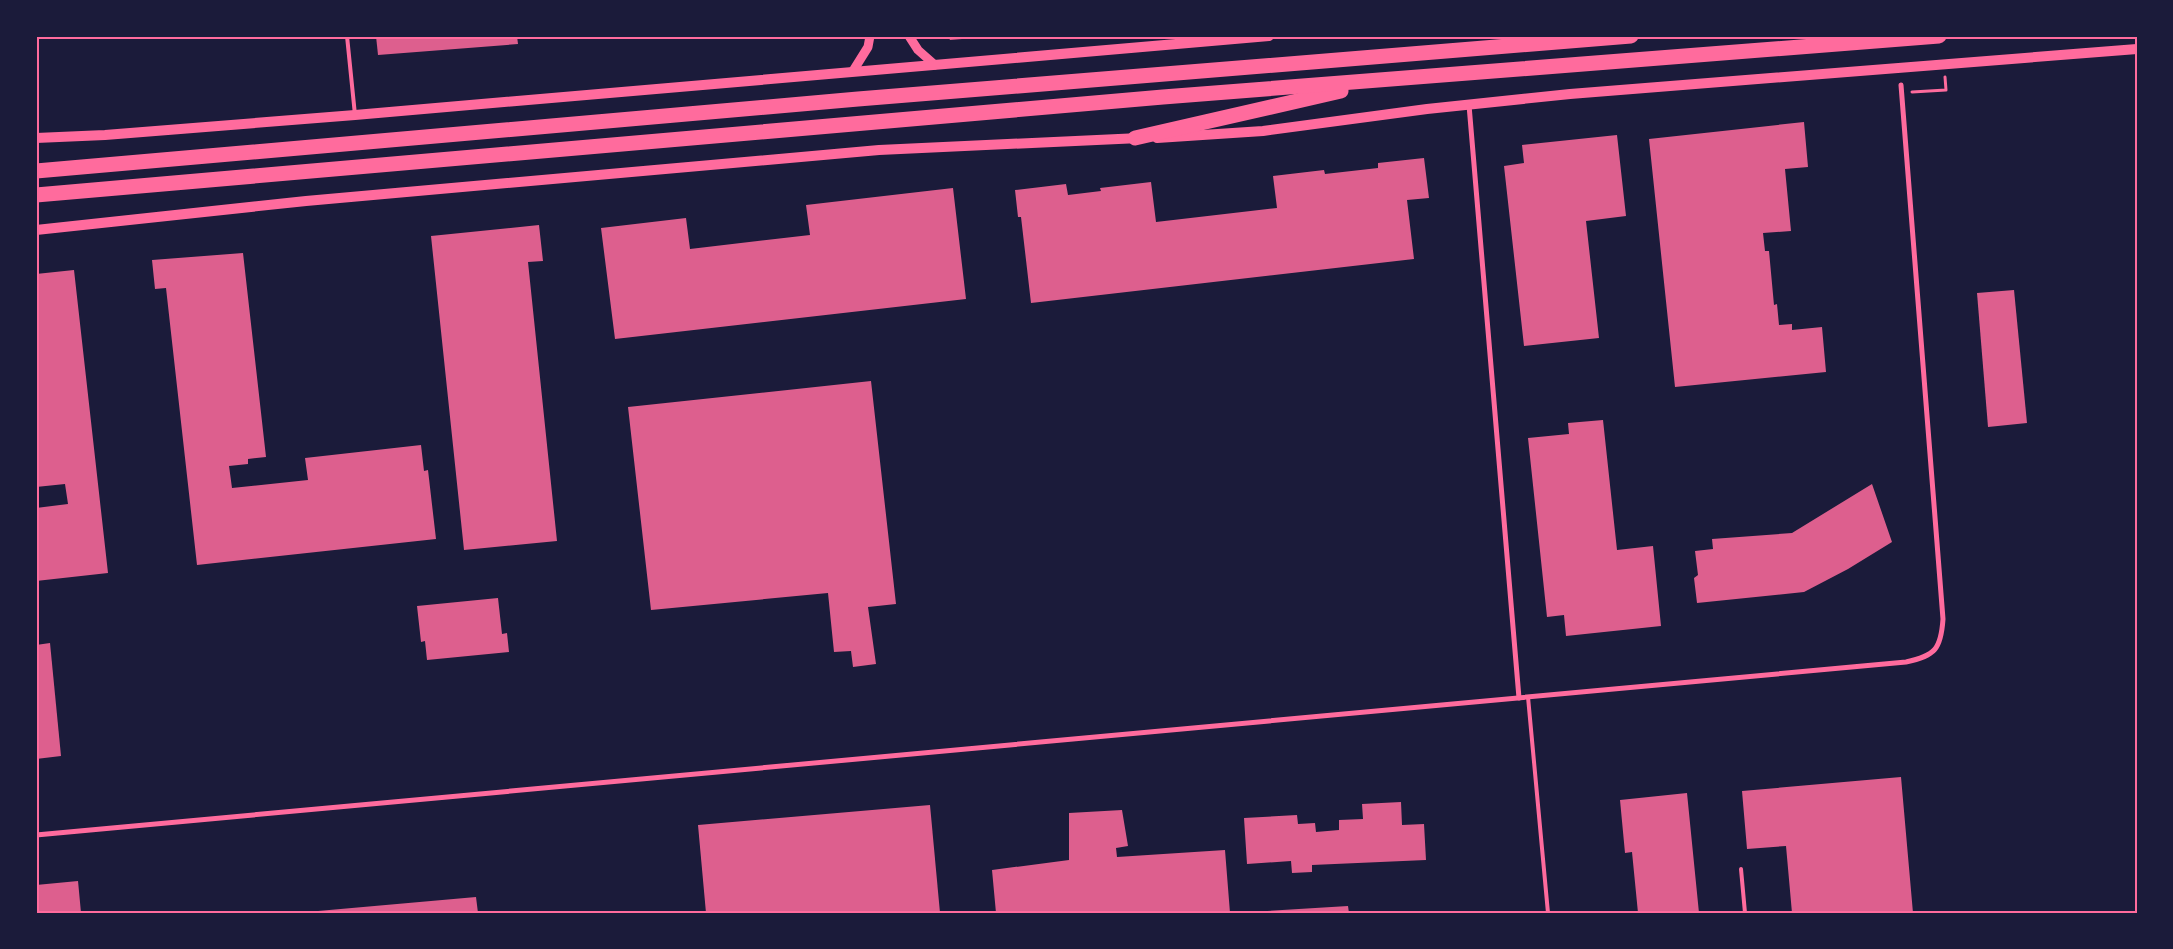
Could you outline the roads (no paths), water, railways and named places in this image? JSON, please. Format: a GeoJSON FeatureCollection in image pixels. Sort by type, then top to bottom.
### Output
{"type":"FeatureCollection","features":[{"type":"Feature","properties":{"kind":"highway"},"geometry":{"type":"LineString","coordinates":[[36,172],[858,99],[1631,36]]}},
{"type":"Feature","properties":{"kind":"highway"},"geometry":{"type":"LineString","coordinates":[[36,195],[1153,98],[1939,36]]}},
{"type":"Feature","properties":{"kind":"highway"},"geometry":{"type":"LineString","coordinates":[[1135,138],[1387,80]]}},
{"type":"Feature","properties":{"kind":"main road"},"geometry":{"type":"LineString","coordinates":[[36,138],[105,135],[355,115],[1269,36]]}},
{"type":"Feature","properties":{"kind":"main road"},"geometry":{"type":"LineString","coordinates":[[36,230],[306,201],[879,150],[1135,138],[1178,138],[1253,132],[1570,94],[2137,49]]}},
{"type":"Feature","properties":{"kind":"street"},"geometry":{"type":"LineString","coordinates":[[853,72],[868,47],[870,36]]}},
{"type":"Feature","properties":{"kind":"street"},"geometry":{"type":"LineString","coordinates":[[909,36],[918,50],[935,65]]}},
{"type":"Feature","properties":{"kind":"street"},"geometry":{"type":"LineString","coordinates":[[36,835],[1906,662],[1927,657],[1940,642],[1943,619],[1901,84]]}},
{"type":"Feature","properties":{"kind":"street"},"geometry":{"type":"LineString","coordinates":[[1469,105],[1519,698]]}},
{"type":"Feature","properties":{"kind":"lane"},"geometry":{"type":"LineString","coordinates":[[347,36],[355,115]]}},
{"type":"Feature","properties":{"kind":"lane"},"geometry":{"type":"LineString","coordinates":[[1528,697],[1548,913]]}},
{"type":"Feature","properties":{"kind":"lane"},"geometry":{"type":"LineString","coordinates":[[1741,869],[1745,913]]}}]}
